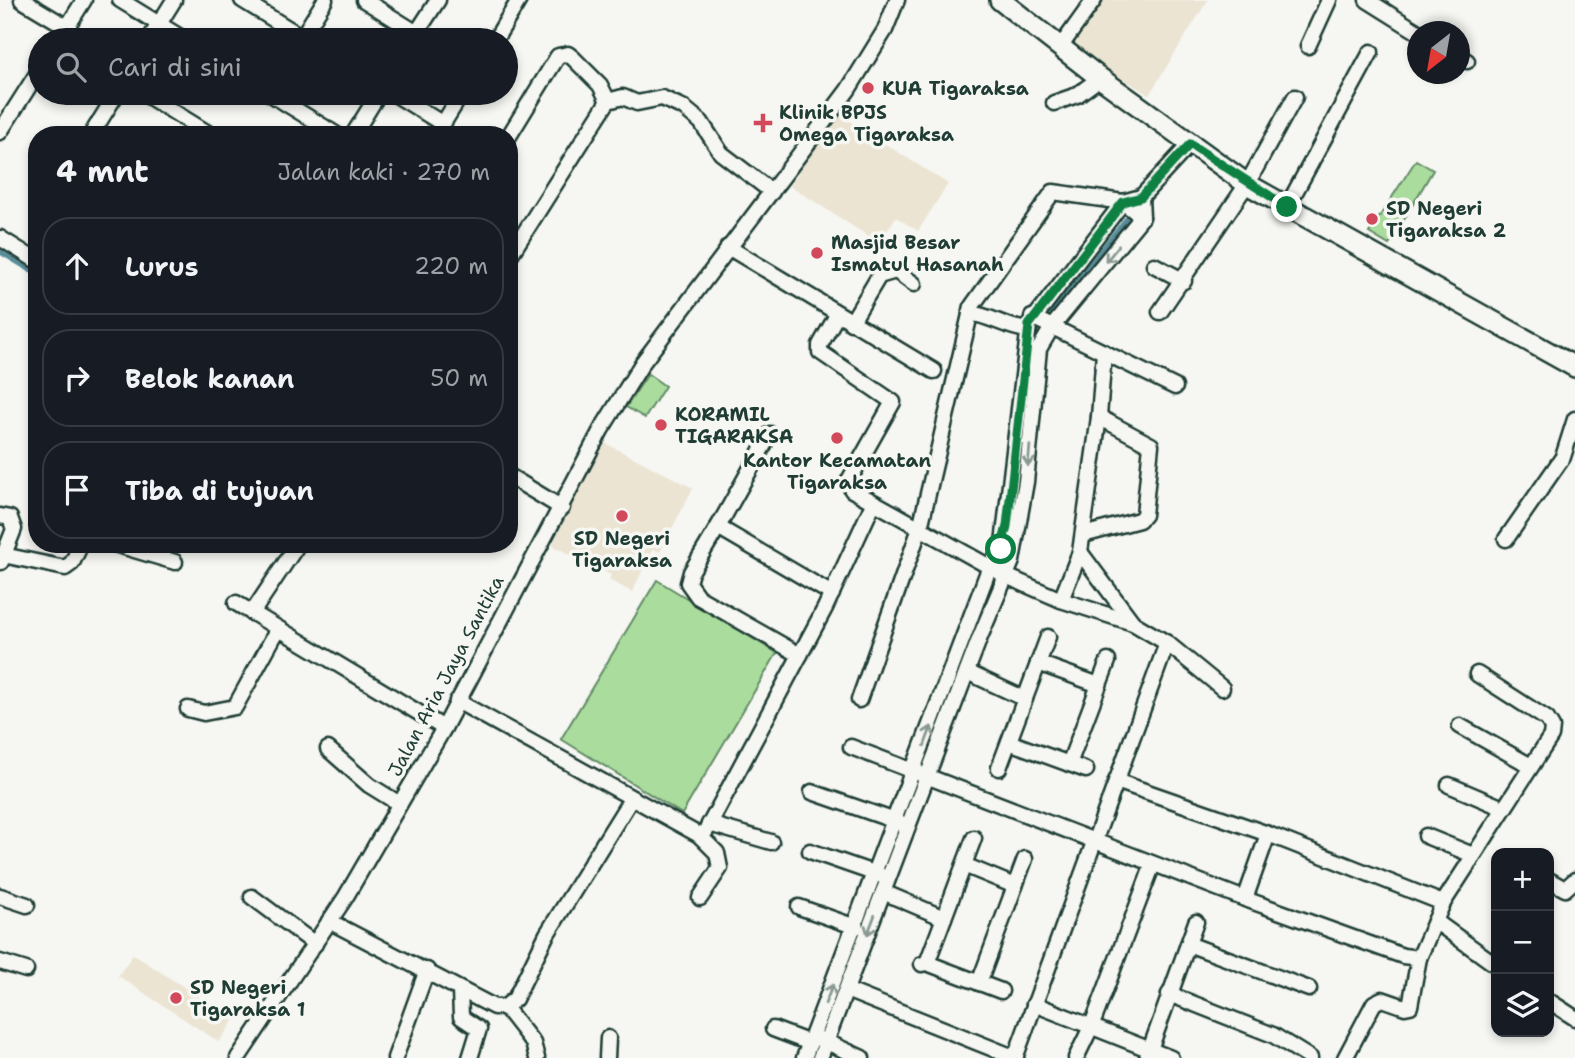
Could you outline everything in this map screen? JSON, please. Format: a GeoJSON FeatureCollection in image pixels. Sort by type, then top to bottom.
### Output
{"type":"FeatureCollection","features":[{"type":"Feature","properties":{"kind":"main road"},"geometry":{"type":"LineString","coordinates":[[1000,0],[1100,78],[1247,184],[1575,367]]}},
{"type":"Feature","properties":{"kind":"street"},"geometry":{"type":"LineString","coordinates":[[22,0],[67,27],[84,0]]}},
{"type":"Feature","properties":{"kind":"street"},"geometry":{"type":"LineString","coordinates":[[120,0],[166,28]]}},
{"type":"Feature","properties":{"kind":"street"},"geometry":{"type":"LineString","coordinates":[[156,28],[174,0]]}},
{"type":"Feature","properties":{"kind":"street"},"geometry":{"type":"LineString","coordinates":[[311,28],[325,0]]}},
{"type":"Feature","properties":{"kind":"street"},"geometry":{"type":"LineString","coordinates":[[364,0],[403,28]]}},
{"type":"Feature","properties":{"kind":"street"},"geometry":{"type":"LineString","coordinates":[[421,28],[438,0]]}},
{"type":"Feature","properties":{"kind":"street"},"geometry":{"type":"LineString","coordinates":[[502,28],[519,0]]}},
{"type":"Feature","properties":{"kind":"street","name":"Jalan Aria Jaya Santika"},"geometry":{"type":"LineString","coordinates":[[238,1058],[315,944],[444,728],[537,547],[562,508],[601,430],[636,373],[870,57],[897,0]]}},
{"type":"Feature","properties":{"kind":"street"},"geometry":{"type":"LineString","coordinates":[[1061,46],[1094,0]]}},
{"type":"Feature","properties":{"kind":"street"},"geometry":{"type":"LineString","coordinates":[[1308,46],[1329,0]]}},
{"type":"Feature","properties":{"kind":"street"},"geometry":{"type":"LineString","coordinates":[[1367,0],[1407,25]]}},
{"type":"Feature","properties":{"kind":"street"},"geometry":{"type":"LineString","coordinates":[[248,1],[288,28]]}},
{"type":"Feature","properties":{"kind":"street"},"geometry":{"type":"LineString","coordinates":[[1287,207],[1371,52]]}},
{"type":"Feature","properties":{"kind":"street"},"geometry":{"type":"LineString","coordinates":[[515,126],[558,56],[568,54],[573,58],[600,85],[608,101]]}},
{"type":"Feature","properties":{"kind":"street"},"geometry":{"type":"LineString","coordinates":[[1054,103],[1077,95],[1100,78]]}},
{"type":"Feature","properties":{"kind":"street"},"geometry":{"type":"LineString","coordinates":[[0,132],[28,88]]}},
{"type":"Feature","properties":{"kind":"street"},"geometry":{"type":"LineString","coordinates":[[518,239],[608,101],[623,97],[637,103],[662,98],[684,108],[701,122],[721,153],[772,192]]}},
{"type":"Feature","properties":{"kind":"street"},"geometry":{"type":"LineString","coordinates":[[1160,312],[1184,281],[1247,184],[1295,97]]}},
{"type":"Feature","properties":{"kind":"street"},"geometry":{"type":"LineString","coordinates":[[97,126],[110,105]]}},
{"type":"Feature","properties":{"kind":"street"},"geometry":{"type":"LineString","coordinates":[[162,105],[196,126]]}},
{"type":"Feature","properties":{"kind":"street"},"geometry":{"type":"LineString","coordinates":[[289,105],[323,126]]}},
{"type":"Feature","properties":{"kind":"street"},"geometry":{"type":"LineString","coordinates":[[359,126],[372,105]]}},
{"type":"Feature","properties":{"kind":"street"},"geometry":{"type":"LineString","coordinates":[[409,105],[436,126]]}},
{"type":"Feature","properties":{"kind":"street"},"geometry":{"type":"LineString","coordinates":[[442,126],[455,105]]}},
{"type":"Feature","properties":{"kind":"street"},"geometry":{"type":"LineString","coordinates":[[859,700],[920,528],[970,313],[1052,192],[1123,202],[1141,197],[1190,144]]}},
{"type":"Feature","properties":{"kind":"street"},"geometry":{"type":"LineString","coordinates":[[820,1058],[816,1040],[856,927],[882,876],[1016,549],[1026,482],[1037,359],[1042,342],[1142,217],[1141,197]]}},
{"type":"Feature","properties":{"kind":"street"},"geometry":{"type":"LineString","coordinates":[[1123,202],[1142,217]]}},
{"type":"Feature","properties":{"kind":"street"},"geometry":{"type":"LineString","coordinates":[[922,773],[991,566],[1003,543],[1030,324],[1123,202]]}},
{"type":"Feature","properties":{"kind":"street"},"geometry":{"type":"LineString","coordinates":[[0,238],[28,255]]}},
{"type":"Feature","properties":{"kind":"street"},"geometry":{"type":"LineString","coordinates":[[728,247],[934,371]]}},
{"type":"Feature","properties":{"kind":"street"},"geometry":{"type":"LineString","coordinates":[[1154,265],[1184,281]]}},
{"type":"Feature","properties":{"kind":"street"},"geometry":{"type":"LineString","coordinates":[[851,323],[879,276],[896,271],[914,284]]}},
{"type":"Feature","properties":{"kind":"street"},"geometry":{"type":"LineString","coordinates":[[970,313],[990,317],[1013,329],[1030,324],[1052,327],[1175,387]]}},
{"type":"Feature","properties":{"kind":"street"},"geometry":{"type":"LineString","coordinates":[[837,315],[820,345],[820,352],[893,402],[848,482],[852,490],[1006,576],[1061,600],[1133,623],[1167,643],[1222,688]]}},
{"type":"Feature","properties":{"kind":"street"},"geometry":{"type":"LineString","coordinates":[[1061,600],[1080,552],[1083,535],[1099,418],[1104,352]]}},
{"type":"Feature","properties":{"kind":"street"},"geometry":{"type":"LineString","coordinates":[[1083,535],[1139,520],[1144,515],[1151,445],[1099,418]]}},
{"type":"Feature","properties":{"kind":"street"},"geometry":{"type":"LineString","coordinates":[[1506,539],[1563,457],[1575,419]]}},
{"type":"Feature","properties":{"kind":"street"},"geometry":{"type":"LineString","coordinates":[[770,434],[691,572],[690,590],[800,655]]}},
{"type":"Feature","properties":{"kind":"street"},"geometry":{"type":"LineString","coordinates":[[518,481],[562,508]]}},
{"type":"Feature","properties":{"kind":"street"},"geometry":{"type":"LineString","coordinates":[[1010,481],[1026,482]]}},
{"type":"Feature","properties":{"kind":"street"},"geometry":{"type":"LineString","coordinates":[[704,829],[832,594],[873,504]]}},
{"type":"Feature","properties":{"kind":"street"},"geometry":{"type":"LineString","coordinates":[[0,516],[10,518],[14,529],[2,560],[65,568],[72,563],[77,553]]}},
{"type":"Feature","properties":{"kind":"street"},"geometry":{"type":"LineString","coordinates":[[718,527],[832,594]]}},
{"type":"Feature","properties":{"kind":"street"},"geometry":{"type":"LineString","coordinates":[[1080,552],[1133,623]]}},
{"type":"Feature","properties":{"kind":"street"},"geometry":{"type":"LineString","coordinates":[[144,553],[175,562]]}},
{"type":"Feature","properties":{"kind":"street"},"geometry":{"type":"LineString","coordinates":[[252,613],[292,553]]}},
{"type":"Feature","properties":{"kind":"street"},"geometry":{"type":"LineString","coordinates":[[236,603],[444,728]]}},
{"type":"Feature","properties":{"kind":"street"},"geometry":{"type":"LineString","coordinates":[[188,709],[204,713],[235,707],[278,629]]}},
{"type":"Feature","properties":{"kind":"street"},"geometry":{"type":"LineString","coordinates":[[999,768],[1048,637]]}},
{"type":"Feature","properties":{"kind":"street"},"geometry":{"type":"LineString","coordinates":[[846,990],[1008,1057],[1034,1004],[1167,643]]}},
{"type":"Feature","properties":{"kind":"street"},"geometry":{"type":"LineString","coordinates":[[1069,764],[1108,661]]}},
{"type":"Feature","properties":{"kind":"street"},"geometry":{"type":"LineString","coordinates":[[1038,663],[1099,685]]}},
{"type":"Feature","properties":{"kind":"street"},"geometry":{"type":"LineString","coordinates":[[967,672],[1025,699]]}},
{"type":"Feature","properties":{"kind":"street"},"geometry":{"type":"LineString","coordinates":[[1345,1058],[1374,1003],[1382,999],[1405,1007],[1410,1006],[1419,958],[1443,903],[1551,736],[1550,722],[1478,674]]}},
{"type":"Feature","properties":{"kind":"street"},"geometry":{"type":"LineString","coordinates":[[457,701],[631,799],[704,829],[771,842]]}},
{"type":"Feature","properties":{"kind":"street"},"geometry":{"type":"LineString","coordinates":[[1460,726],[1531,766]]}},
{"type":"Feature","properties":{"kind":"street"},"geometry":{"type":"LineString","coordinates":[[1009,742],[1086,770]]}},
{"type":"Feature","properties":{"kind":"street"},"geometry":{"type":"LineString","coordinates":[[851,747],[1245,899],[1403,956],[1419,958]]}},
{"type":"Feature","properties":{"kind":"street"},"geometry":{"type":"LineString","coordinates":[[328,750],[369,785],[398,803]]}},
{"type":"Feature","properties":{"kind":"street"},"geometry":{"type":"LineString","coordinates":[[1116,781],[1268,834],[1443,903]]}},
{"type":"Feature","properties":{"kind":"street"},"geometry":{"type":"LineString","coordinates":[[1449,785],[1503,808]]}},
{"type":"Feature","properties":{"kind":"street"},"geometry":{"type":"LineString","coordinates":[[812,792],[902,823]]}},
{"type":"Feature","properties":{"kind":"street"},"geometry":{"type":"LineString","coordinates":[[329,921],[428,970],[494,1007],[505,1007],[515,999],[547,934],[631,799]]}},
{"type":"Feature","properties":{"kind":"street"},"geometry":{"type":"LineString","coordinates":[[700,898],[720,868],[718,853],[704,829]]}},
{"type":"Feature","properties":{"kind":"street"},"geometry":{"type":"LineString","coordinates":[[1245,899],[1268,834]]}},
{"type":"Feature","properties":{"kind":"street"},"geometry":{"type":"LineString","coordinates":[[1426,835],[1474,855]]}},
{"type":"Feature","properties":{"kind":"street"},"geometry":{"type":"LineString","coordinates":[[974,838],[925,963],[1001,990]]}},
{"type":"Feature","properties":{"kind":"street"},"geometry":{"type":"LineString","coordinates":[[810,851],[882,876]]}},
{"type":"Feature","properties":{"kind":"street"},"geometry":{"type":"LineString","coordinates":[[978,983],[1025,859]]}},
{"type":"Feature","properties":{"kind":"street"},"geometry":{"type":"LineString","coordinates":[[1076,1058],[1092,1025],[1153,864]]}},
{"type":"Feature","properties":{"kind":"street"},"geometry":{"type":"LineString","coordinates":[[964,865],[1015,886]]}},
{"type":"Feature","properties":{"kind":"street"},"geometry":{"type":"LineString","coordinates":[[804,1058],[846,990],[883,892],[882,876]]}},
{"type":"Feature","properties":{"kind":"street"},"geometry":{"type":"LineString","coordinates":[[1554,883],[1561,888],[1573,885]]}},
{"type":"Feature","properties":{"kind":"street"},"geometry":{"type":"LineString","coordinates":[[883,892],[944,918]]}},
{"type":"Feature","properties":{"kind":"street"},"geometry":{"type":"LineString","coordinates":[[0,896],[27,905]]}},
{"type":"Feature","properties":{"kind":"street"},"geometry":{"type":"LineString","coordinates":[[253,897],[315,944]]}},
{"type":"Feature","properties":{"kind":"street"},"geometry":{"type":"LineString","coordinates":[[799,907],[856,927]]}},
{"type":"Feature","properties":{"kind":"street"},"geometry":{"type":"LineString","coordinates":[[1435,921],[1491,961]]}},
{"type":"Feature","properties":{"kind":"street"},"geometry":{"type":"LineString","coordinates":[[1148,1053],[1196,922]]}},
{"type":"Feature","properties":{"kind":"street"},"geometry":{"type":"LineString","coordinates":[[1188,944],[1309,989]]}},
{"type":"Feature","properties":{"kind":"street"},"geometry":{"type":"LineString","coordinates":[[0,962],[26,970]]}},
{"type":"Feature","properties":{"kind":"street"},"geometry":{"type":"LineString","coordinates":[[395,1058],[428,970]]}},
{"type":"Feature","properties":{"kind":"street"},"geometry":{"type":"LineString","coordinates":[[460,990],[461,1017],[479,1030],[470,1058]]}},
{"type":"Feature","properties":{"kind":"street"},"geometry":{"type":"LineString","coordinates":[[1169,994],[1273,1035],[1310,1058]]}},
{"type":"Feature","properties":{"kind":"street"},"geometry":{"type":"LineString","coordinates":[[1034,1004],[1092,1025],[1148,1053],[1171,1058]]}},
{"type":"Feature","properties":{"kind":"street"},"geometry":{"type":"LineString","coordinates":[[1554,1004],[1575,1018]]}},
{"type":"Feature","properties":{"kind":"street"},"geometry":{"type":"LineString","coordinates":[[505,1007],[533,1043],[537,1058]]}},
{"type":"Feature","properties":{"kind":"street"},"geometry":{"type":"LineString","coordinates":[[773,1029],[816,1040],[862,1058]]}},
{"type":"Feature","properties":{"kind":"street"},"geometry":{"type":"LineString","coordinates":[[607,1058],[608,1038]]}},
{"type":"Feature","properties":{"kind":"shaded area"},"geometry":{"type":"Polygon","coordinates":[[[1101,0],[1208,0],[1149,95],[1072,47],[1101,0]]]}},
{"type":"Feature","properties":{"kind":"shaded area"},"geometry":{"type":"Polygon","coordinates":[[[837,113],[948,184],[918,231],[896,217],[879,243],[790,186],[837,113]]]}},
{"type":"Feature","properties":{"kind":"shaded area","name":"SD Negeri Tigaraksa"},"geometry":{"type":"Polygon","coordinates":[[[603,442],[693,488],[660,552],[653,549],[632,592],[609,580],[611,575],[552,545],[603,442]]]}},
{"type":"Feature","properties":{"kind":"shaded area","name":"SD Negeri Tigaraksa 1"},"geometry":{"type":"Polygon","coordinates":[[[133,954],[234,1020],[219,1042],[118,976],[133,954]]]}},
{"type":"Feature","properties":{"kind":"green space"},"geometry":{"type":"Polygon","coordinates":[[[1416,160],[1433,170],[1389,245],[1369,233],[1416,160]]]}},
{"type":"Feature","properties":{"kind":"green space"},"geometry":{"type":"Polygon","coordinates":[[[648,374],[665,386],[645,418],[626,407],[648,374]]]}},
{"type":"Feature","properties":{"kind":"green space"},"geometry":{"type":"Polygon","coordinates":[[[657,580],[777,653],[682,814],[561,739],[657,580]]]}},
{"type":"Feature","properties":{"kind":"waterway"},"geometry":{"type":"LineString","coordinates":[[1051,313],[1126,219]]}},
{"type":"Feature","properties":{"kind":"waterway"},"geometry":{"type":"LineString","coordinates":[[0,252],[28,269]]}},
{"type":"Feature","properties":{"kind":"waterway"},"geometry":{"type":"LineString","coordinates":[[1034,348],[1036,331]]}},
{"type":"Feature","properties":{"kind":"waterway"},"geometry":{"type":"LineString","coordinates":[[1019,473],[1025,426]]}},
{"type":"Feature","properties":{"kind":"waterway"},"geometry":{"type":"LineString","coordinates":[[1014,513],[1016,493]]}},
{"type":"Feature","properties":{"kind":"waterway"},"geometry":{"type":"LineString","coordinates":[[1001,562],[1008,553]]}},
{"type":"Feature","properties":{"kind":"waterway"},"geometry":{"type":"LineString","coordinates":[[941,721],[977,621]]}},
{"type":"Feature","properties":{"kind":"waterway"},"geometry":{"type":"LineString","coordinates":[[821,1034],[879,882]]}},
{"type":"Feature","properties":{"kind":"waterway"},"geometry":{"type":"LineString","coordinates":[[812,1058],[817,1044]]}},
{"type":"Feature","properties":{"kind":"place","name":"KUA Tigaraksa"},"geometry":{"type":"Point","coordinates":[868,88]}},
{"type":"Feature","properties":{"kind":"place","name":"Klinik BPJS Omega Tigaraksa"},"geometry":{"type":"Point","coordinates":[763,123]}},
{"type":"Feature","properties":{"kind":"place","name":"SD Negeri Tigaraksa 2"},"geometry":{"type":"Point","coordinates":[1372,219]}},
{"type":"Feature","properties":{"kind":"place","name":"Masjid Besar Ismatul Hasanah"},"geometry":{"type":"Point","coordinates":[817,253]}},
{"type":"Feature","properties":{"kind":"place","name":"KORAMIL TIGARAKSA"},"geometry":{"type":"Point","coordinates":[661,425]}},
{"type":"Feature","properties":{"kind":"place","name":"Kantor Kecamatan Tigaraksa"},"geometry":{"type":"Point","coordinates":[837,438]}},
{"type":"Feature","properties":{"kind":"place","name":"SD Negeri Tigaraksa"},"geometry":{"type":"Point","coordinates":[622,516]}},
{"type":"Feature","properties":{"kind":"place","name":"SD Negeri Tigaraksa 1"},"geometry":{"type":"Point","coordinates":[176,998]}},
{"type":"Feature","properties":{"kind":"route"},"geometry":{"type":"LineString","coordinates":[[1001,549],[1007,526],[1029,325],[1032,317],[1123,202],[1141,197],[1190,144],[1247,184],[1287,207]]}}]}
